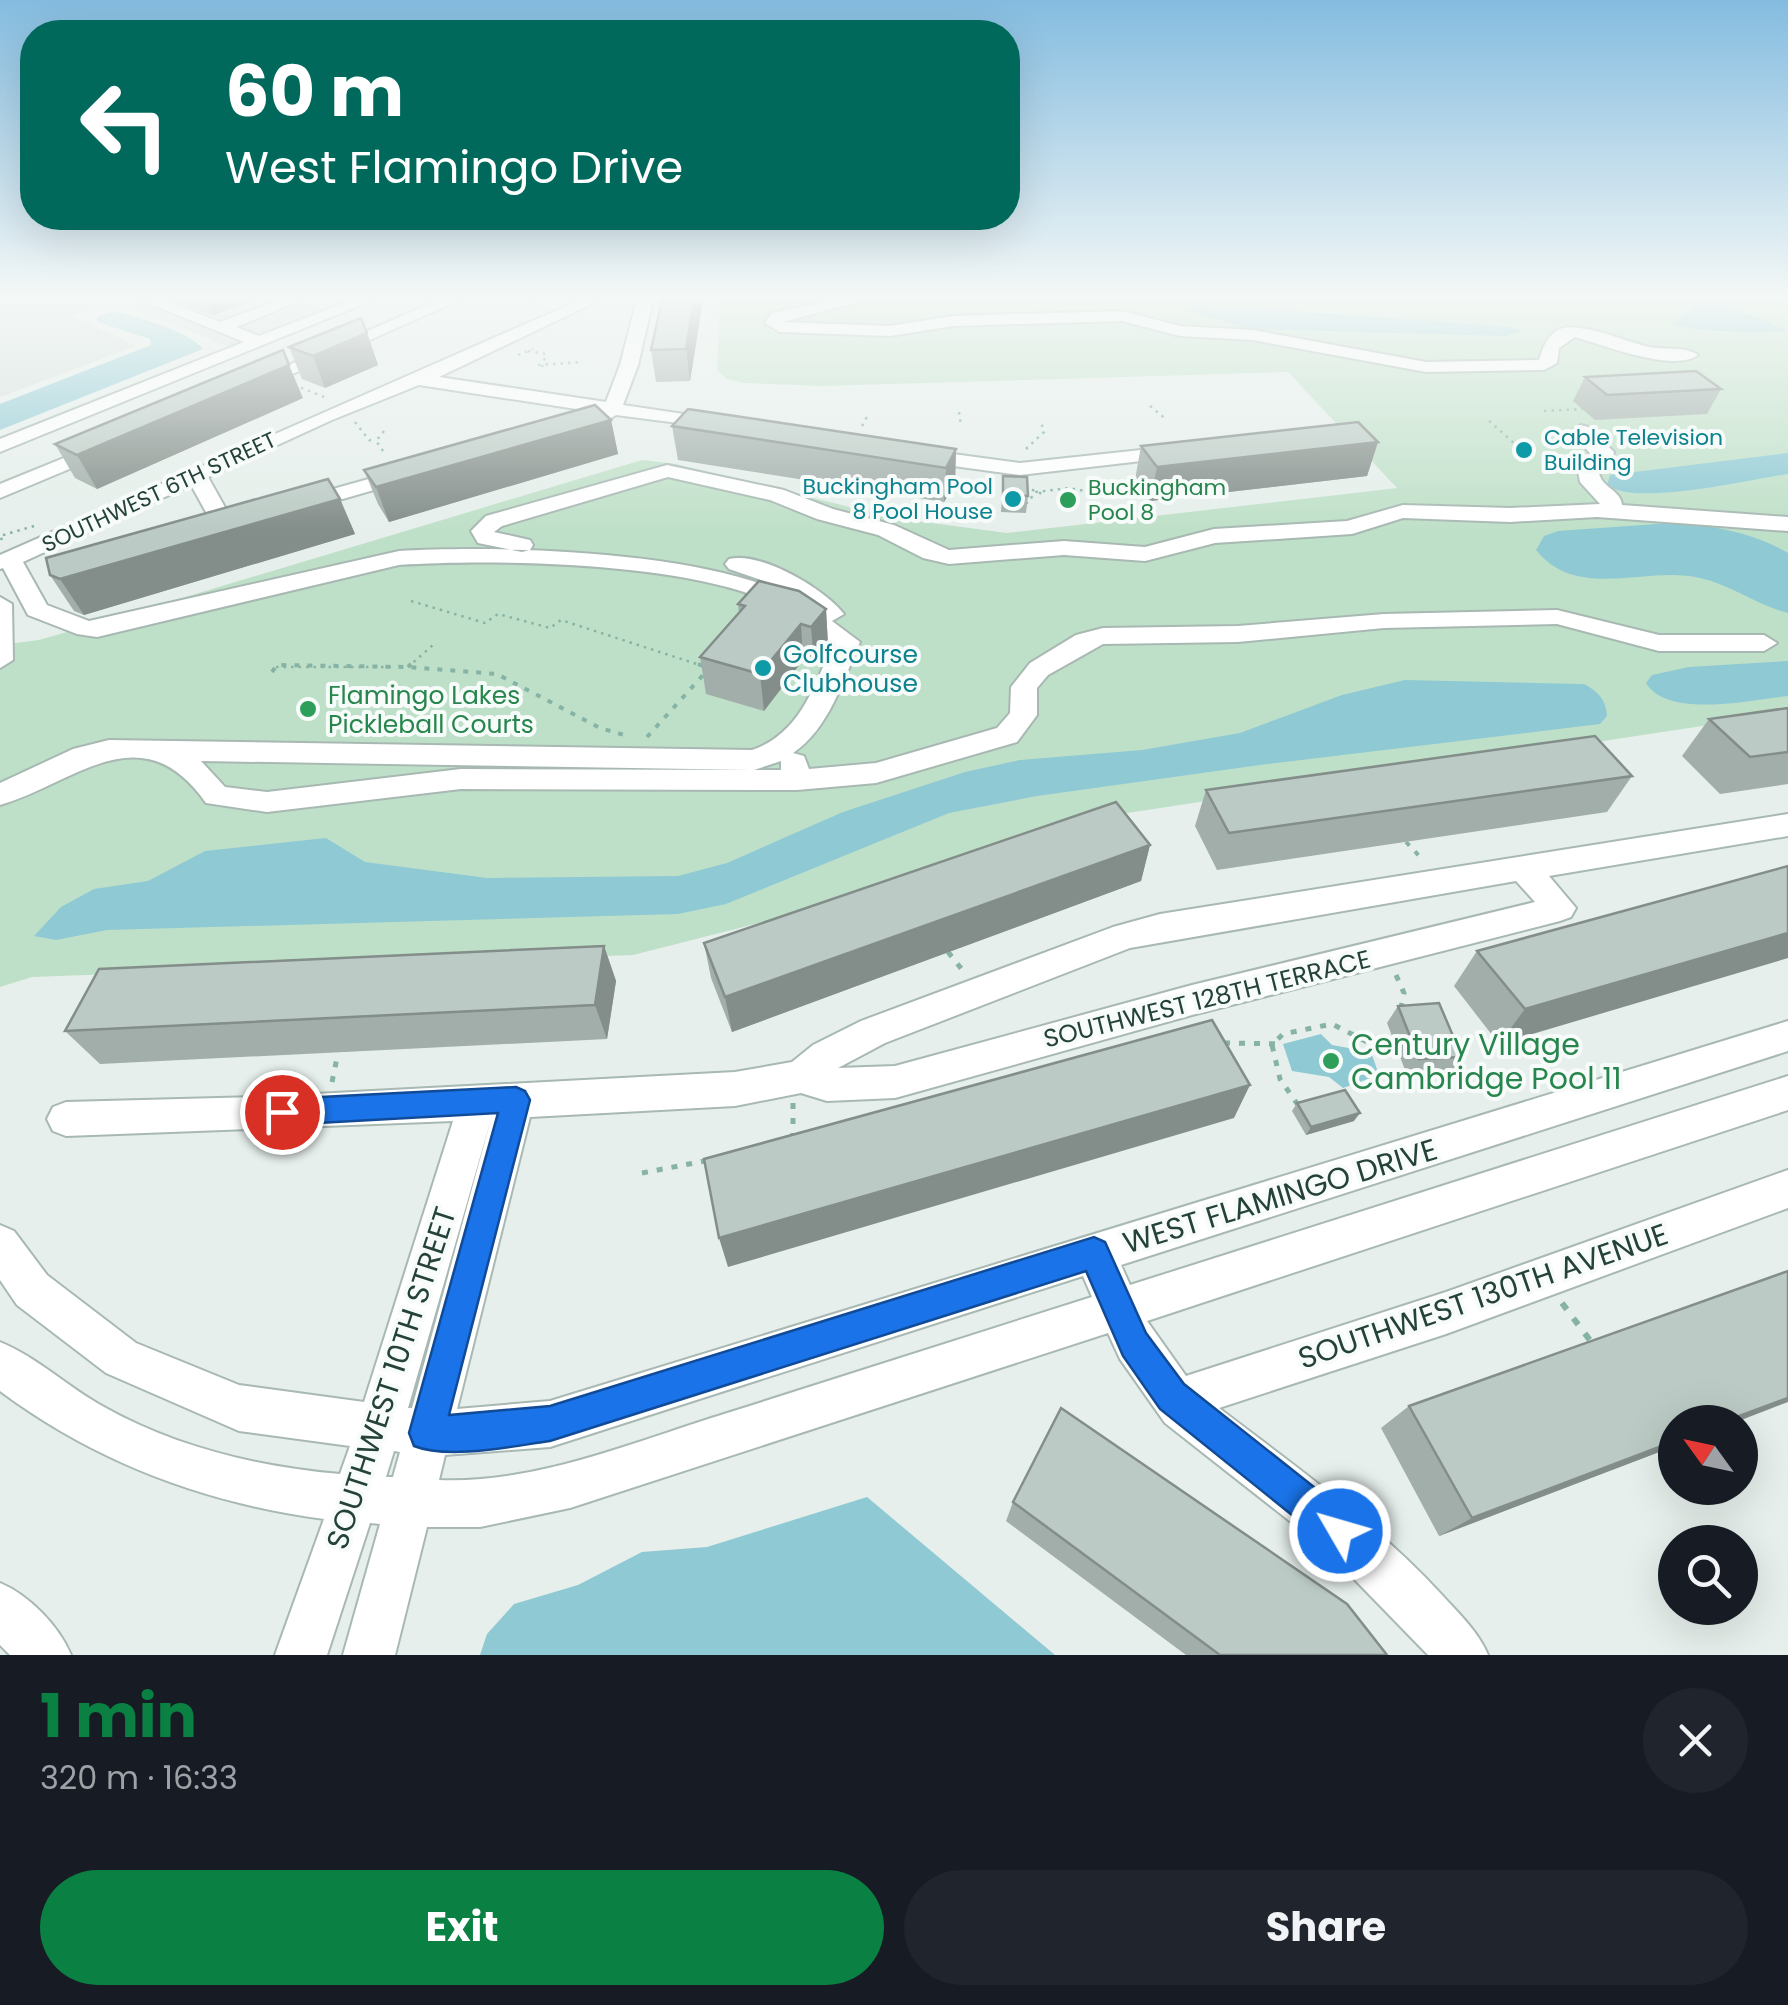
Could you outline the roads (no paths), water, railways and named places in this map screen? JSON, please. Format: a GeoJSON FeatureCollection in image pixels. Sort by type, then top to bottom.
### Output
{"type":"FeatureCollection","features":[{"type":"Feature","properties":{"kind":"street"},"geometry":{"type":"LineString","coordinates":[[0,446],[171,377]]}},
{"type":"Feature","properties":{"kind":"street"},"geometry":{"type":"LineString","coordinates":[[240,390],[270,377]]}},
{"type":"Feature","properties":{"kind":"street","name":"SOUTHWEST 6TH STREET"},"geometry":{"type":"LineString","coordinates":[[5,560],[324,416],[425,377]]}},
{"type":"Feature","properties":{"kind":"street"},"geometry":{"type":"LineString","coordinates":[[578,426],[608,416],[625,377]]}},
{"type":"Feature","properties":{"kind":"street"},"geometry":{"type":"LineString","coordinates":[[419,380],[730,426]]}},
{"type":"Feature","properties":{"kind":"street"},"geometry":{"type":"LineString","coordinates":[[1582,420],[1604,452],[1604,460],[1588,471],[1590,482],[1611,500],[1611,511]]}},
{"type":"Feature","properties":{"kind":"street"},"geometry":{"type":"LineString","coordinates":[[0,492],[126,438]]}},
{"type":"Feature","properties":{"kind":"street"},"geometry":{"type":"LineString","coordinates":[[889,450],[1020,469],[1208,448]]}},
{"type":"Feature","properties":{"kind":"street"},"geometry":{"type":"LineString","coordinates":[[191,478],[201,482],[225,527],[434,467]]}},
{"type":"Feature","properties":{"kind":"street"},"geometry":{"type":"LineString","coordinates":[[0,795],[97,752],[734,761],[767,757],[790,746],[806,729],[847,642],[843,625],[823,604],[779,575],[691,556],[510,544],[486,538],[482,531],[494,522],[667,471],[776,495],[825,514],[886,530],[931,553],[949,557],[1064,548],[1145,554],[1214,536],[1352,527],[1368,516],[1394,513],[1499,516],[1611,511],[1730,524],[1788,524]]}},
{"type":"Feature","properties":{"kind":"street"},"geometry":{"type":"LineString","coordinates":[[5,560],[37,610],[86,629],[136,622],[399,558],[449,555],[618,564],[749,586],[786,602],[847,642]]}},
{"type":"Feature","properties":{"kind":"street"},"geometry":{"type":"LineString","coordinates":[[0,604],[0,660]]}},
{"type":"Feature","properties":{"kind":"street"},"geometry":{"type":"LineString","coordinates":[[168,752],[201,775],[216,796],[267,802],[461,780],[798,780],[876,773],[1006,735],[1023,715],[1024,687],[1039,669],[1085,640],[1103,636],[1238,634],[1384,620],[1557,617],[1659,642],[1764,643]]}},
{"type":"Feature","properties":{"kind":"street"},"geometry":{"type":"LineString","coordinates":[[790,746],[798,780]]}},
{"type":"Feature","properties":{"kind":"street","name":"SOUTHWEST 128TH TERRACE"},"geometry":{"type":"LineString","coordinates":[[797,1078],[826,1056],[873,1032],[1125,936],[1194,920],[1788,825]]}},
{"type":"Feature","properties":{"kind":"street","name":"SOUTHWEST 128TH TERRACE"},"geometry":{"type":"LineString","coordinates":[[66,1119],[258,1114],[735,1089],[797,1078],[827,1085],[895,1082],[1192,1000],[1560,908],[1524,868]]}},
{"type":"Feature","properties":{"kind":"street","name":"WEST FLAMINGO DRIVE"},"geometry":{"type":"LineString","coordinates":[[0,1245],[32,1290],[121,1358],[238,1408],[427,1433],[490,1432],[550,1424],[1788,1036]]}},
{"type":"Feature","properties":{"kind":"street","name":"WEST FLAMINGO DRIVE"},"geometry":{"type":"LineString","coordinates":[[0,1364],[50,1404],[106,1436],[184,1469],[354,1499],[477,1504],[554,1489],[1788,1093]]}},
{"type":"Feature","properties":{"kind":"street","name":"SOUTHWEST 10TH STREET"},"geometry":{"type":"LineString","coordinates":[[301,1655],[497,1100]]}},
{"type":"Feature","properties":{"kind":"street","name":"SOUTHWEST 10TH STREET"},"geometry":{"type":"LineString","coordinates":[[369,1655],[427,1433],[497,1100]]}},
{"type":"Feature","properties":{"kind":"street","name":"SOUTHWEST 130TH AVENUE"},"geometry":{"type":"LineString","coordinates":[[1181,1407],[1205,1390],[1544,1277],[1788,1189]]}},
{"type":"Feature","properties":{"kind":"street"},"geometry":{"type":"LineString","coordinates":[[1094,1253],[1145,1362],[1181,1407],[1340,1531],[1407,1594],[1462,1655]]}},
{"type":"Feature","properties":{"kind":"street"},"geometry":{"type":"LineString","coordinates":[[0,1608],[45,1655]]}},
{"type":"Feature","properties":{"kind":"water"},"geometry":{"type":"Polygon","coordinates":[[[69,377],[132,377],[0,430],[0,404],[69,377]]]}},
{"type":"Feature","properties":{"kind":"water"},"geometry":{"type":"Polygon","coordinates":[[[1788,453],[1788,474],[1667,493],[1621,491],[1607,485],[1610,475],[1788,453]]]}},
{"type":"Feature","properties":{"kind":"water"},"geometry":{"type":"Polygon","coordinates":[[[1670,523],[1731,531],[1788,553],[1788,613],[1700,578],[1658,575],[1614,579],[1572,574],[1553,566],[1536,550],[1544,536],[1558,531],[1670,523]]]}},
{"type":"Feature","properties":{"kind":"water"},"geometry":{"type":"Polygon","coordinates":[[[1788,661],[1788,696],[1691,704],[1657,694],[1646,683],[1652,675],[1689,667],[1788,661]]]}},
{"type":"Feature","properties":{"kind":"water"},"geometry":{"type":"Polygon","coordinates":[[[1405,680],[1584,684],[1601,697],[1607,716],[1600,724],[1267,764],[1037,796],[949,813],[726,904],[678,914],[107,930],[56,940],[34,936],[61,907],[94,889],[148,881],[205,851],[326,838],[365,862],[487,878],[678,876],[727,863],[843,812],[965,772],[1020,760],[1142,750],[1240,733],[1342,695],[1405,680]]]}},
{"type":"Feature","properties":{"kind":"water","name":"Century Village Cambridge Pool 11"},"geometry":{"type":"Polygon","coordinates":[[[1321,1034],[1332,1045],[1371,1052],[1379,1075],[1343,1088],[1329,1077],[1292,1071],[1283,1044],[1321,1034]]]}},
{"type":"Feature","properties":{"kind":"water"},"geometry":{"type":"Polygon","coordinates":[[[867,1497],[1055,1655],[480,1655],[487,1634],[514,1604],[578,1585],[642,1552],[707,1547],[867,1497]]]}},
{"type":"Feature","properties":{"kind":"place","name":"Cable Television Building"},"geometry":{"type":"Point","coordinates":[1524,450]}},
{"type":"Feature","properties":{"kind":"place","name":"Buckingham Pool 8 Pool House"},"geometry":{"type":"Point","coordinates":[1013,499]}},
{"type":"Feature","properties":{"kind":"place","name":"Buckingham Pool 8"},"geometry":{"type":"Point","coordinates":[1068,500]}},
{"type":"Feature","properties":{"kind":"place","name":"Golfcourse Clubhouse"},"geometry":{"type":"Point","coordinates":[763,668]}},
{"type":"Feature","properties":{"kind":"place","name":"Flamingo Lakes Pickleball Courts"},"geometry":{"type":"Point","coordinates":[308,709]}},
{"type":"Feature","properties":{"kind":"place","name":"Century Village Cambridge Pool 11"},"geometry":{"type":"Point","coordinates":[1331,1061]}}]}
